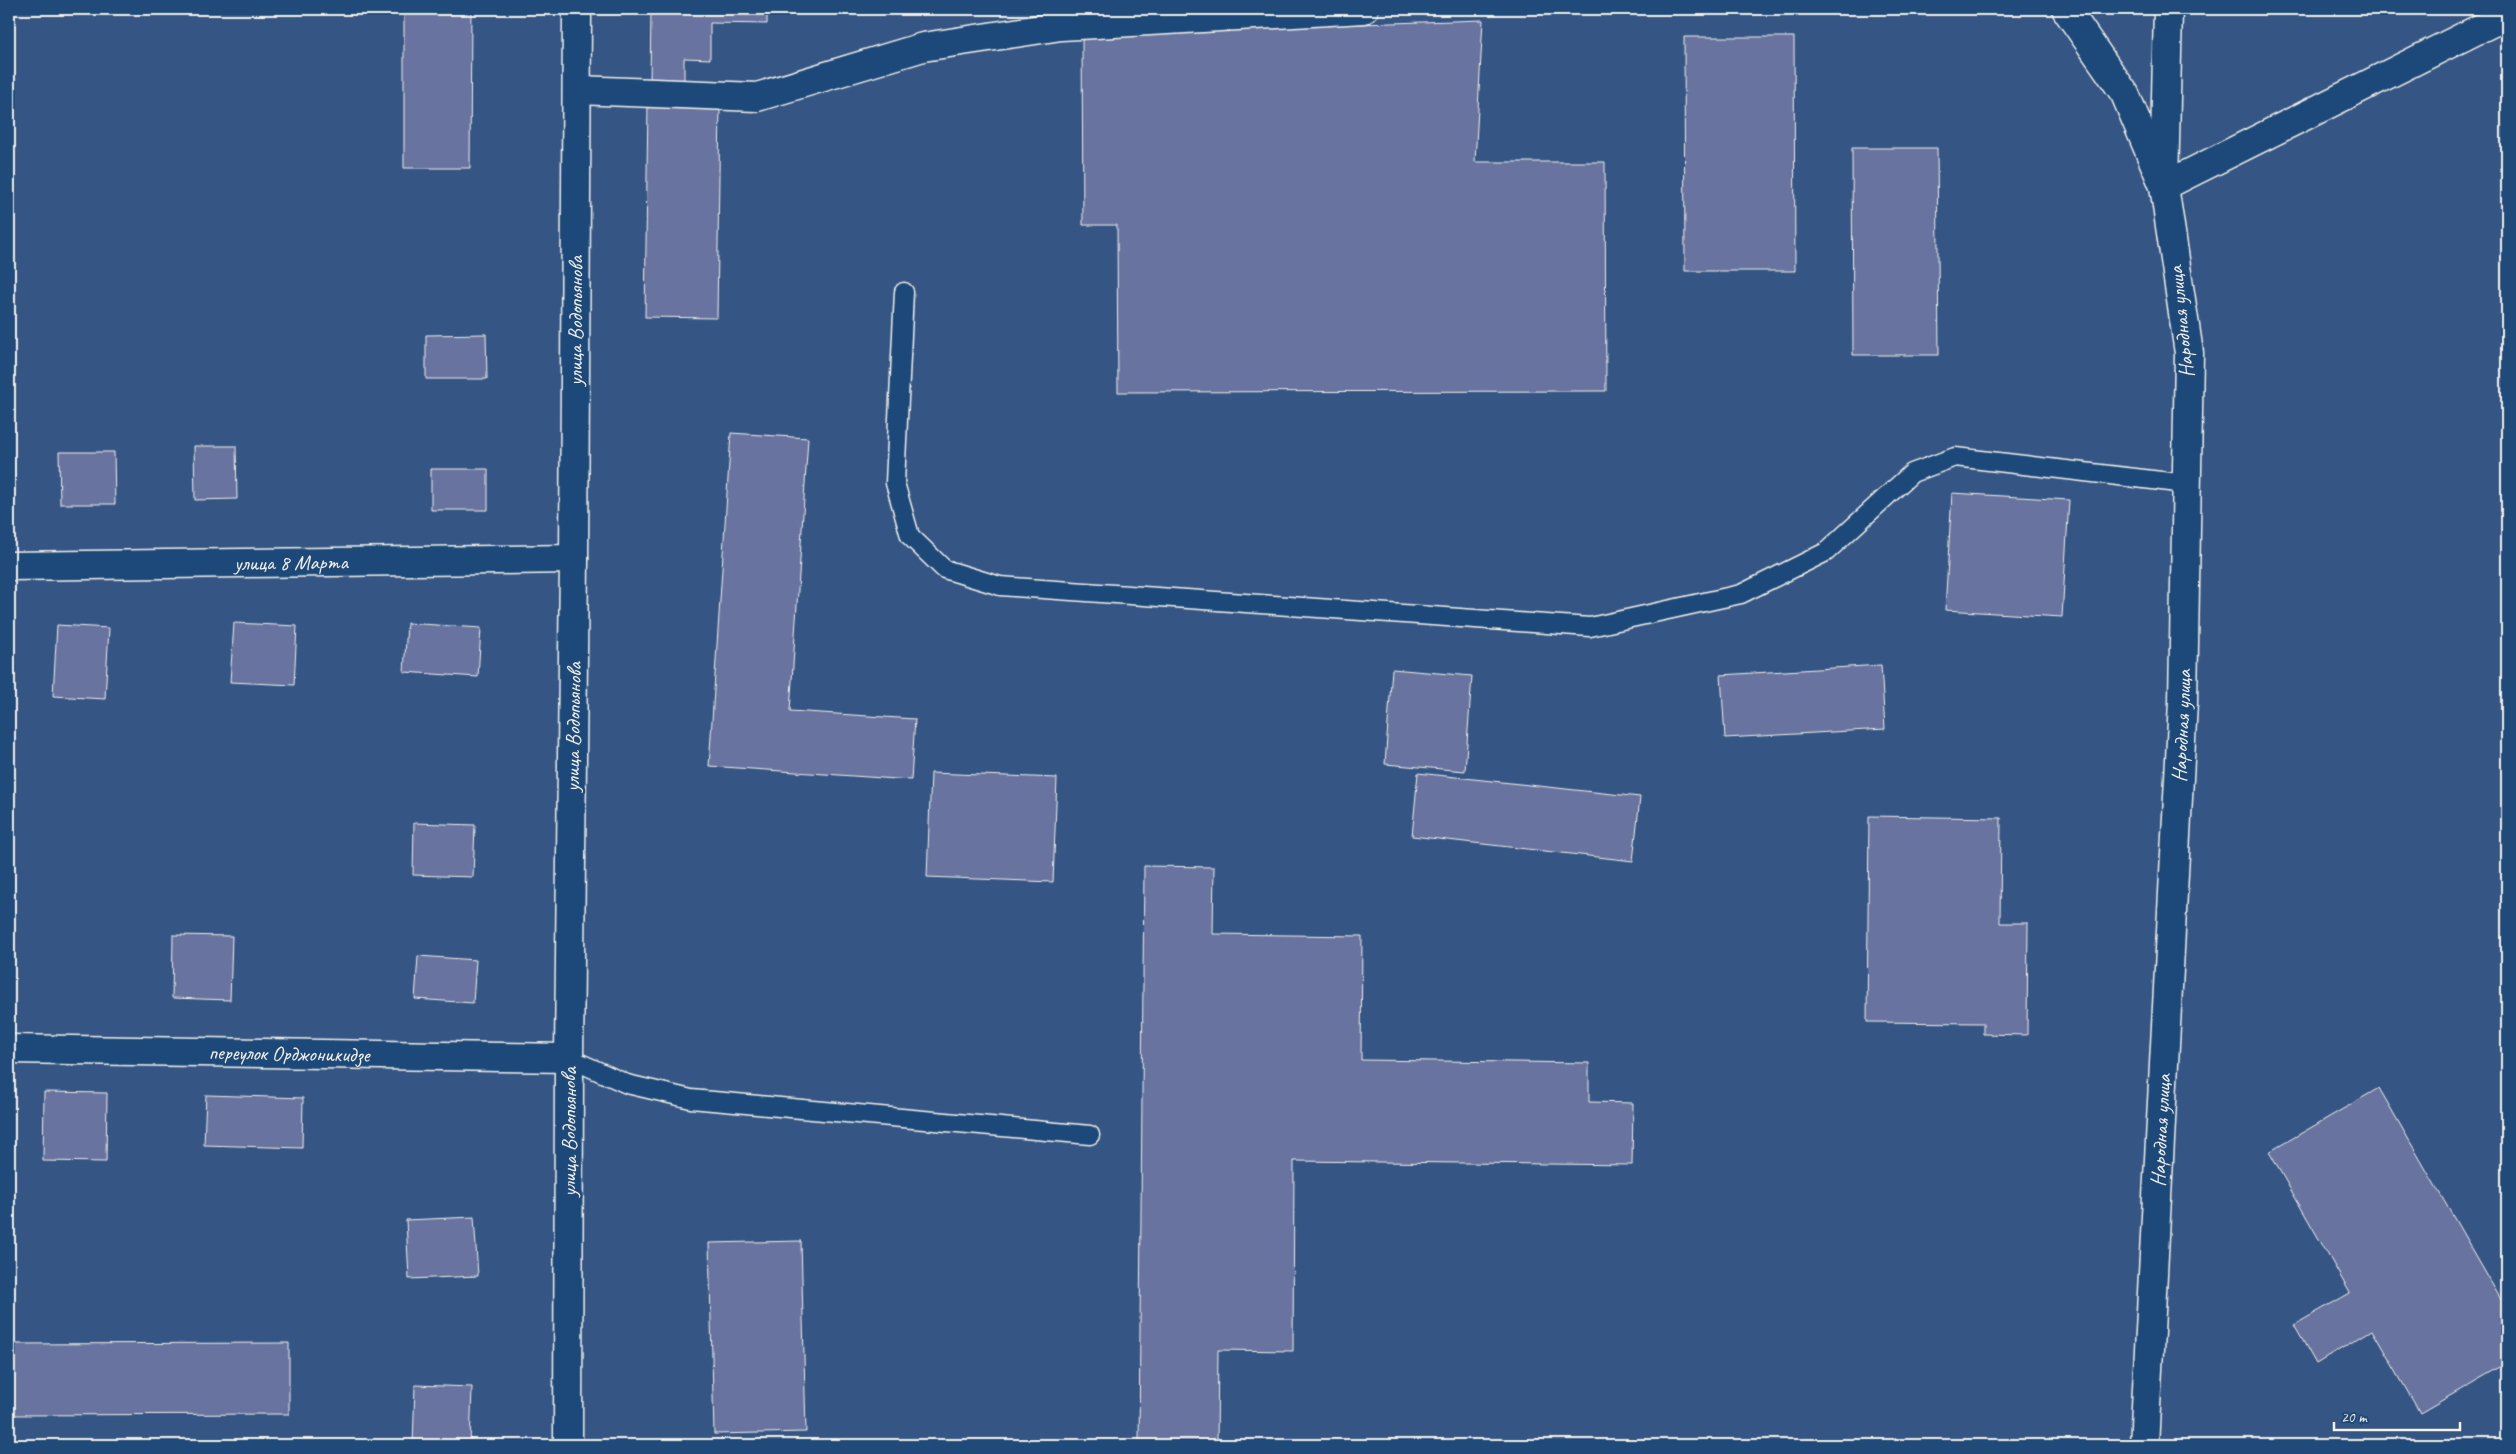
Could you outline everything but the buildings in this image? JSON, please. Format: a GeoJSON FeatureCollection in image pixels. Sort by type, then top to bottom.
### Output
{"type":"FeatureCollection","features":[{"type":"Feature","properties":{"kind":"street","name":"улица Водопьянова"},"geometry":{"type":"LineString","coordinates":[[568,1445],[577,9]]}},
{"type":"Feature","properties":{"kind":"street"},"geometry":{"type":"LineString","coordinates":[[577,90],[757,97],[923,47],[1052,27],[1364,9]]}},
{"type":"Feature","properties":{"kind":"street"},"geometry":{"type":"LineString","coordinates":[[2066,9],[2125,94],[2164,186],[2507,15]]}},
{"type":"Feature","properties":{"kind":"street","name":"Народная улица"},"geometry":{"type":"LineString","coordinates":[[2144,1445],[2183,702],[2189,353],[2164,186],[2168,9]]}},
{"type":"Feature","properties":{"kind":"street","name":"улица 8 Марта"},"geometry":{"type":"LineString","coordinates":[[9,566],[574,560]]}},
{"type":"Feature","properties":{"kind":"street","name":"переулок Орджоникидзе"},"geometry":{"type":"LineString","coordinates":[[9,1049],[569,1058]]}},
{"type":"Feature","properties":{"kind":"lane"},"geometry":{"type":"LineString","coordinates":[[904,292],[896,483],[910,536],[944,568],[1000,586],[1590,627],[1740,594],[1826,552],[1912,473],[1955,456],[2186,484]]}},
{"type":"Feature","properties":{"kind":"lane"},"geometry":{"type":"LineString","coordinates":[[569,1058],[627,1084],[691,1100],[1090,1135]]}}]}
